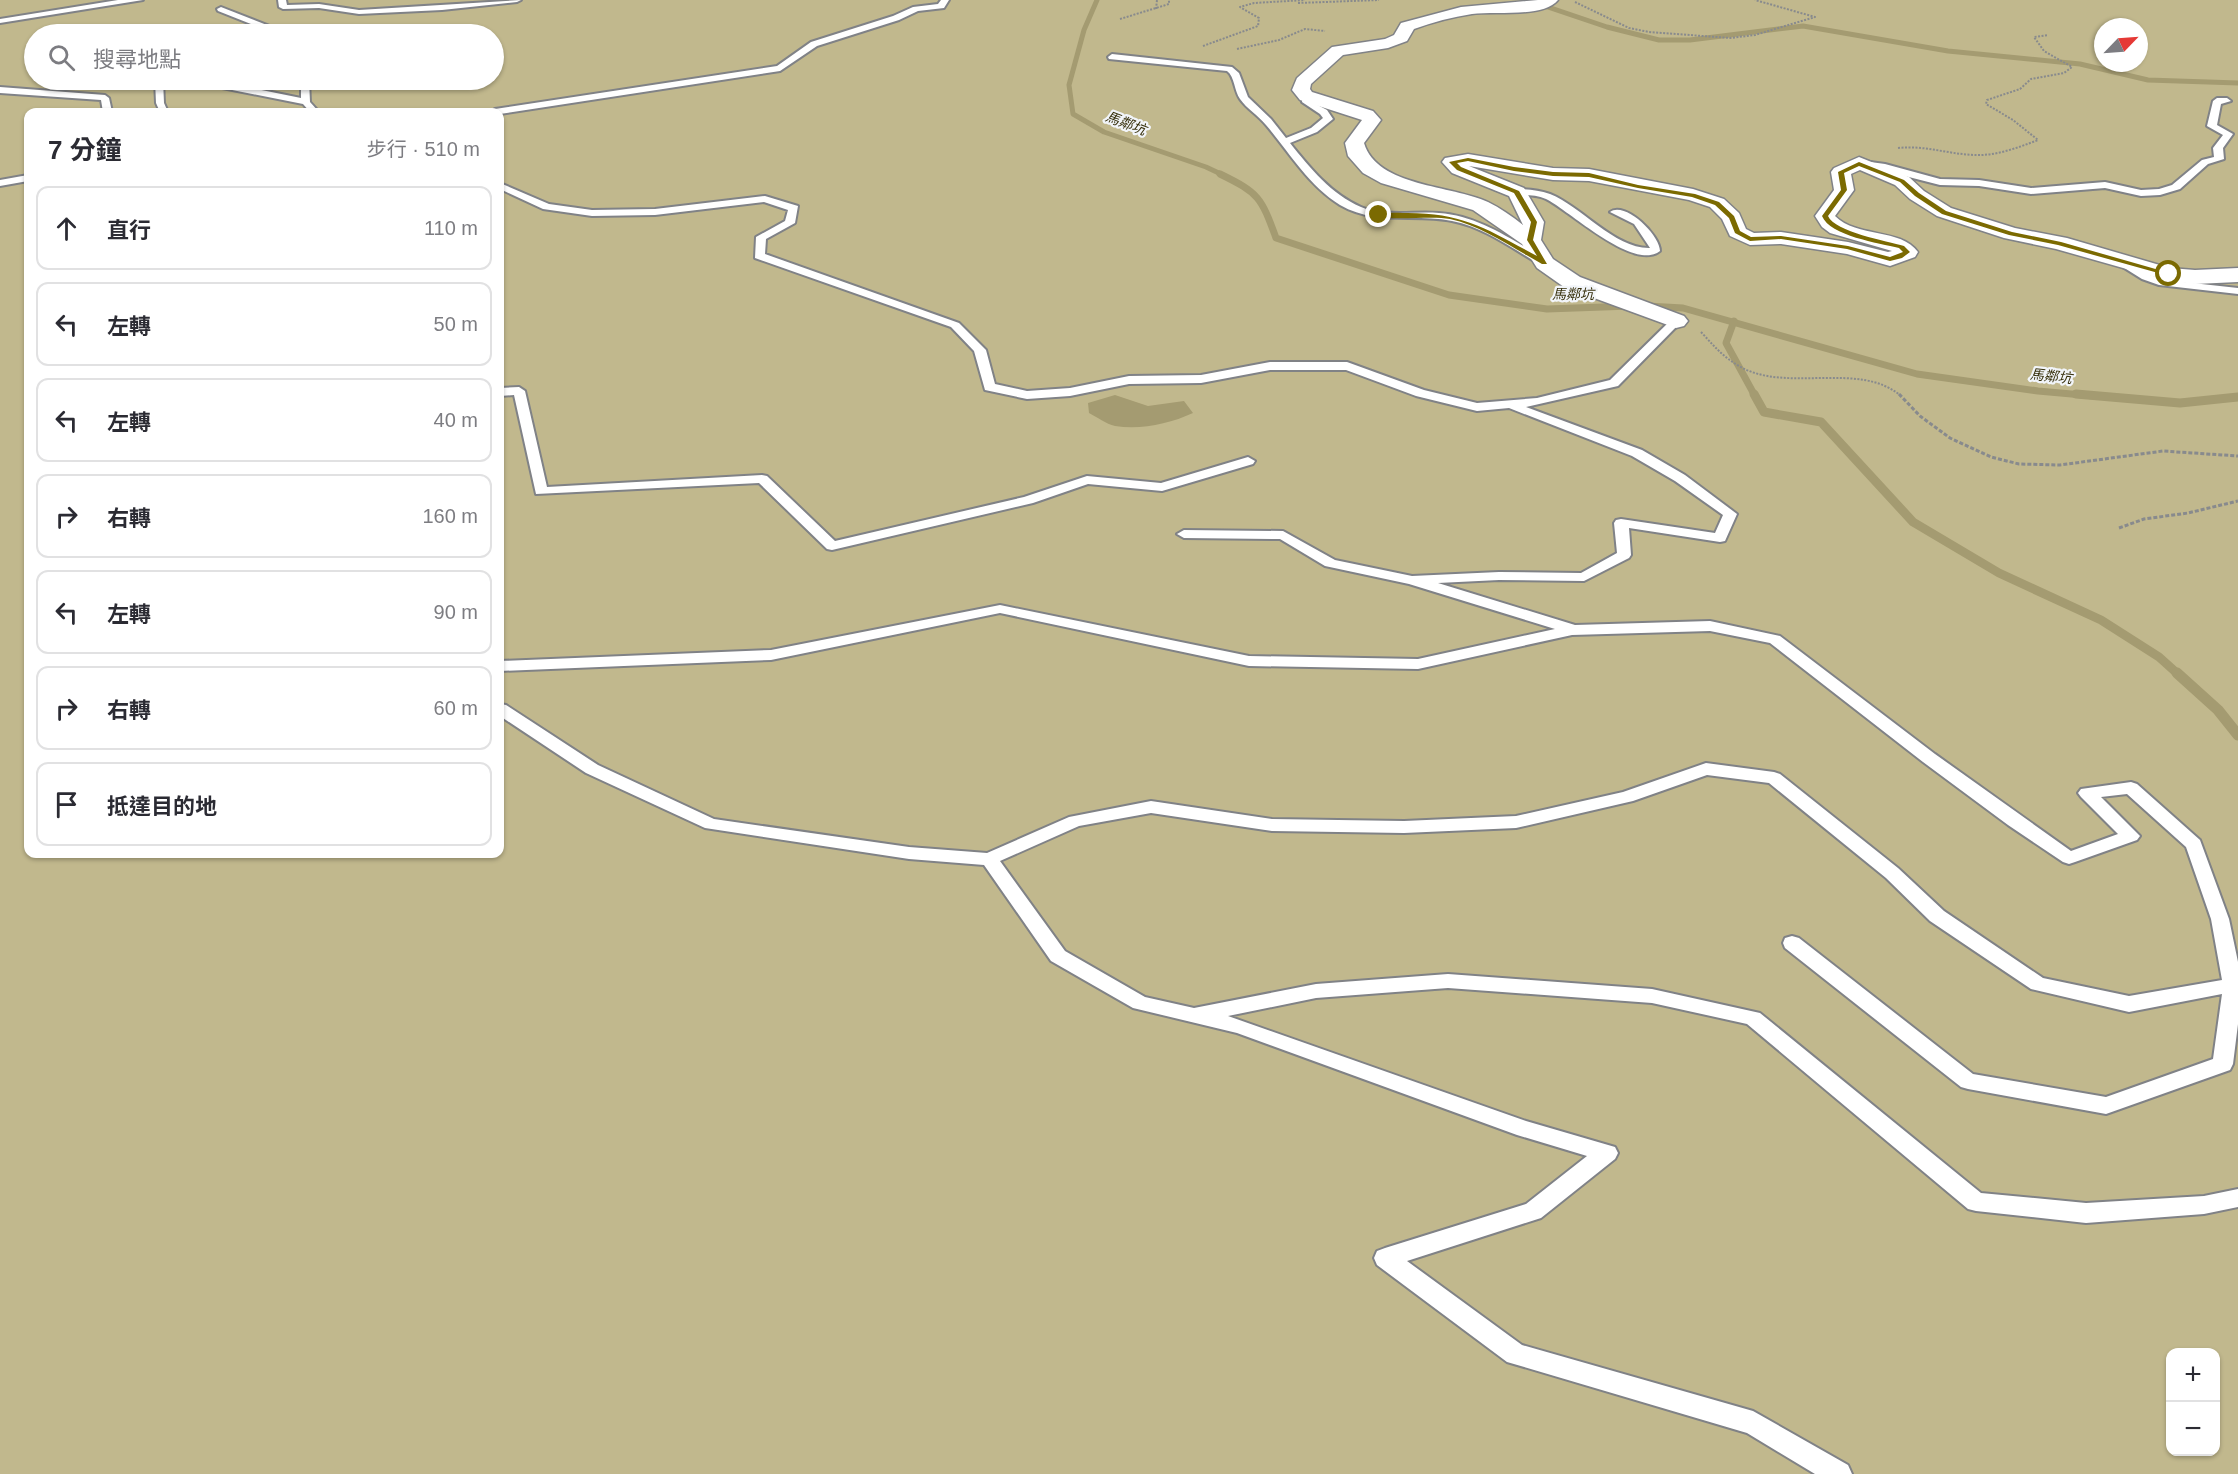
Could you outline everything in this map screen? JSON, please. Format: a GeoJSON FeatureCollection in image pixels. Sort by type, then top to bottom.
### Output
{"type":"FeatureCollection","features":[{"type":"Feature","properties":{"kind":"street"},"geometry":{"type":"LineString","coordinates":[[1546,2],[1522,8],[1497,7],[1431,17],[1407,26],[1401,38],[1389,43],[1338,51],[1303,82],[1301,90],[1306,96],[1367,115],[1372,120],[1354,143],[1358,156],[1370,169],[1388,179],[1480,206],[1530,240],[1545,262],[1572,282],[1666,317]]}},
{"type":"Feature","properties":{"kind":"street"},"geometry":{"type":"LineString","coordinates":[[1530,240],[1534,222],[1517,192],[1459,169],[1452,162],[1468,160],[1543,173],[1589,175],[1693,195],[1717,203],[1732,217],[1737,232],[1750,239],[1781,238],[1848,248],[1890,259],[1900,256],[1907,252],[1902,247],[1844,231],[1828,223],[1825,216],[1844,190],[1841,172],[1859,164],[1902,181],[1917,195],[1944,212],[2011,234],[2059,243],[2122,262],[2186,276],[2238,275]]}},
{"type":"Feature","properties":{"kind":"lane"},"geometry":{"type":"LineString","coordinates":[[0,21],[139,0]]}},
{"type":"Feature","properties":{"kind":"lane"},"geometry":{"type":"LineString","coordinates":[[282,0],[283,7],[319,6],[359,12],[517,0]]}},
{"type":"Feature","properties":{"kind":"lane"},"geometry":{"type":"LineString","coordinates":[[504,111],[780,68],[814,44],[896,18],[916,9],[941,6],[945,0]]}},
{"type":"Feature","properties":{"kind":"lane"},"geometry":{"type":"LineString","coordinates":[[221,9],[258,24]]}},
{"type":"Feature","properties":{"kind":"lane"},"geometry":{"type":"LineString","coordinates":[[1112,57],[1228,69],[1235,73],[1243,97],[1266,119],[1308,172],[1341,201],[1359,210],[1379,215],[1430,214],[1453,218],[1476,226],[1545,262]]}},
{"type":"Feature","properties":{"kind":"lane"},"geometry":{"type":"LineString","coordinates":[[0,90],[105,98],[106,108]]}},
{"type":"Feature","properties":{"kind":"lane"},"geometry":{"type":"LineString","coordinates":[[159,90],[162,108]]}},
{"type":"Feature","properties":{"kind":"lane"},"geometry":{"type":"LineString","coordinates":[[236,90],[304,108]]}},
{"type":"Feature","properties":{"kind":"lane"},"geometry":{"type":"LineString","coordinates":[[306,90],[308,108]]}},
{"type":"Feature","properties":{"kind":"lane"},"geometry":{"type":"LineString","coordinates":[[1285,142],[1314,130],[1328,119],[1324,112],[1306,102],[1306,96]]}},
{"type":"Feature","properties":{"kind":"lane"},"geometry":{"type":"LineString","coordinates":[[1859,164],[1885,167],[1940,182],[1979,183],[2031,191],[2105,186],[2141,193],[2160,192],[2176,187],[2205,162],[2219,159],[2218,148],[2233,132],[2212,126],[2217,101],[2227,101]]}},
{"type":"Feature","properties":{"kind":"lane"},"geometry":{"type":"LineString","coordinates":[[0,183],[24,179]]}},
{"type":"Feature","properties":{"kind":"lane"},"geometry":{"type":"LineString","coordinates":[[504,188],[547,207],[592,213],[655,212],[765,199],[794,208],[790,223],[761,237],[759,256],[956,325],[980,350],[989,387],[1027,395],[1070,392],[1129,380],[1201,379],[1270,366],[1347,366],[1420,393],[1477,407],[1538,402],[1614,383],[1666,317]]}},
{"type":"Feature","properties":{"kind":"lane"},"geometry":{"type":"LineString","coordinates":[[1517,192],[1533,192],[1550,197],[1616,239],[1647,253],[1655,250],[1655,244],[1638,222],[1615,213]]}},
{"type":"Feature","properties":{"kind":"lane"},"geometry":{"type":"LineString","coordinates":[[2122,262],[2146,277],[2163,283],[2238,291]]}},
{"type":"Feature","properties":{"kind":"lane"},"geometry":{"type":"LineString","coordinates":[[504,392],[519,391],[541,490],[762,479],[832,546],[1028,500],[1088,480],[1162,487],[1248,461]]}},
{"type":"Feature","properties":{"kind":"lane"},"geometry":{"type":"LineString","coordinates":[[1412,580],[1499,576],[1584,577],[1624,555],[1621,523],[1720,538],[1730,514],[1680,478],[1637,453],[1509,404]]}},
{"type":"Feature","properties":{"kind":"lane"},"geometry":{"type":"LineString","coordinates":[[1184,534],[1283,535],[1330,563],[1412,580],[1572,630]]}},
{"type":"Feature","properties":{"kind":"lane"},"geometry":{"type":"LineString","coordinates":[[504,666],[771,654],[1000,609],[1249,661],[1418,664],[1572,630],[1710,626],[1775,639],[1929,758],[2014,821],[2069,858],[2131,836],[2087,793],[2131,788],[2194,844],[2220,919],[2236,986],[2223,1064],[2106,1106],[1968,1082],[1792,943]]}},
{"type":"Feature","properties":{"kind":"lane"},"geometry":{"type":"LineString","coordinates":[[504,713],[592,769],[711,824],[909,853],[989,859],[1075,821],[1151,807],[1272,825],[1404,827],[1516,822],[1627,797],[1706,769],[1774,778],[1892,873],[1937,916],[2038,984],[2129,1004],[2236,986]]}},
{"type":"Feature","properties":{"kind":"lane"},"geometry":{"type":"LineString","coordinates":[[989,859],[1058,956],[1140,1003],[1239,1026],[1524,1129],[1607,1152],[1533,1211],[1385,1258],[1515,1354],[1753,1424],[1839,1474]]}},
{"type":"Feature","properties":{"kind":"lane"},"geometry":{"type":"LineString","coordinates":[[1194,1015],[1316,991],[1448,981],[1652,996],[1753,1018],[1810,1068],[1976,1202],[2086,1213],[2204,1205],[2238,1198]]}},
{"type":"Feature","properties":{"kind":"path"},"geometry":{"type":"LineString","coordinates":[[1156,9],[1157,0]]}},
{"type":"Feature","properties":{"kind":"path"},"geometry":{"type":"LineString","coordinates":[[1120,19],[1169,4],[1169,0]]}},
{"type":"Feature","properties":{"kind":"path"},"geometry":{"type":"LineString","coordinates":[[1200,50],[1202,46],[1260,24],[1258,18],[1240,7],[1244,3],[1256,0],[1303,4],[1378,0]]}},
{"type":"Feature","properties":{"kind":"path"},"geometry":{"type":"LineString","coordinates":[[1294,2],[1305,0]]}},
{"type":"Feature","properties":{"kind":"path"},"geometry":{"type":"LineString","coordinates":[[1568,0],[1629,27],[1649,32],[1730,38],[1755,35],[1815,17],[1755,0]]}},
{"type":"Feature","properties":{"kind":"path"},"geometry":{"type":"LineString","coordinates":[[1229,51],[1279,40],[1305,28],[1329,32]]}},
{"type":"Feature","properties":{"kind":"path"},"geometry":{"type":"LineString","coordinates":[[1885,167],[1873,160],[1877,153],[1901,147],[1925,147],[1982,155],[2008,152],[2038,141],[2013,120],[1986,104],[1987,100],[2020,89],[2031,79],[2064,74],[2072,67],[2035,43],[2034,37],[2048,35]]}},
{"type":"Feature","properties":{"kind":"path"},"geometry":{"type":"LineString","coordinates":[[1666,317],[1699,330],[1711,347],[1724,358],[1755,374],[1794,380],[1849,377],[1884,385],[1906,399],[1924,420],[1961,445],[2011,462],[2034,466],[2062,465],[2140,453],[2190,452],[2238,456]]}},
{"type":"Feature","properties":{"kind":"path"},"geometry":{"type":"LineString","coordinates":[[2119,528],[2144,519],[2188,513],[2238,501]]}},
{"type":"Feature","properties":{"kind":"shaded area"},"geometry":{"type":"Polygon","coordinates":[[[0,0],[2238,0],[2238,1474],[0,1474],[0,0]]]}},
{"type":"Feature","properties":{"kind":"shaded area"},"geometry":{"type":"Polygon","coordinates":[[[1115,395],[1148,406],[1184,401],[1193,413],[1165,423],[1145,427],[1125,427],[1112,425],[1089,413],[1088,403],[1115,395]]]}},
{"type":"Feature","properties":{"kind":"waterway","name":"馬鄰坑"},"geometry":{"type":"LineString","coordinates":[[1097,0],[1084,30],[1069,85],[1073,114],[1104,132],[1223,175]]}},
{"type":"Feature","properties":{"kind":"waterway"},"geometry":{"type":"LineString","coordinates":[[1527,0],[1607,27],[1659,40],[1690,40],[1803,26],[1948,51],[2080,64],[2148,80],[2238,83]]}},
{"type":"Feature","properties":{"kind":"waterway","name":"馬鄰坑"},"geometry":{"type":"LineString","coordinates":[[1220,174],[1243,186],[1257,198],[1276,238],[1449,295],[1547,309],[1631,306]]}},
{"type":"Feature","properties":{"kind":"waterway","name":"馬鄰坑"},"geometry":{"type":"LineString","coordinates":[[1647,306],[1683,308],[1734,322]]}},
{"type":"Feature","properties":{"kind":"waterway","name":"馬鄰坑"},"geometry":{"type":"LineString","coordinates":[[1734,322],[1917,374],[2038,391],[2094,396]]}},
{"type":"Feature","properties":{"kind":"waterway"},"geometry":{"type":"LineString","coordinates":[[1734,322],[1726,343],[1755,396]]}},
{"type":"Feature","properties":{"kind":"waterway"},"geometry":{"type":"LineString","coordinates":[[1754,394],[1764,412],[1821,422],[1913,522],[1999,573],[2101,620],[2159,657],[2179,675]]}},
{"type":"Feature","properties":{"kind":"waterway","name":"馬鄰坑"},"geometry":{"type":"LineString","coordinates":[[2076,394],[2180,403],[2238,397]]}},
{"type":"Feature","properties":{"kind":"waterway"},"geometry":{"type":"LineString","coordinates":[[2177,673],[2218,710],[2238,735]]}},
{"type":"Feature","properties":{"kind":"route"},"geometry":{"type":"LineString","coordinates":[[1379,215],[1430,214],[1453,218],[1476,226],[1545,262],[1530,240],[1534,222],[1517,192],[1459,169],[1452,162],[1460,159],[1553,174],[1589,175],[1693,195],[1717,203],[1732,217],[1737,232],[1750,239],[1781,238],[1848,248],[1890,259],[1900,256],[1907,252],[1902,247],[1891,242],[1844,231],[1828,223],[1825,216],[1844,190],[1841,172],[1859,164],[1902,181],[1917,195],[1944,212],[2011,234],[2059,243],[2169,274]]}}]}
